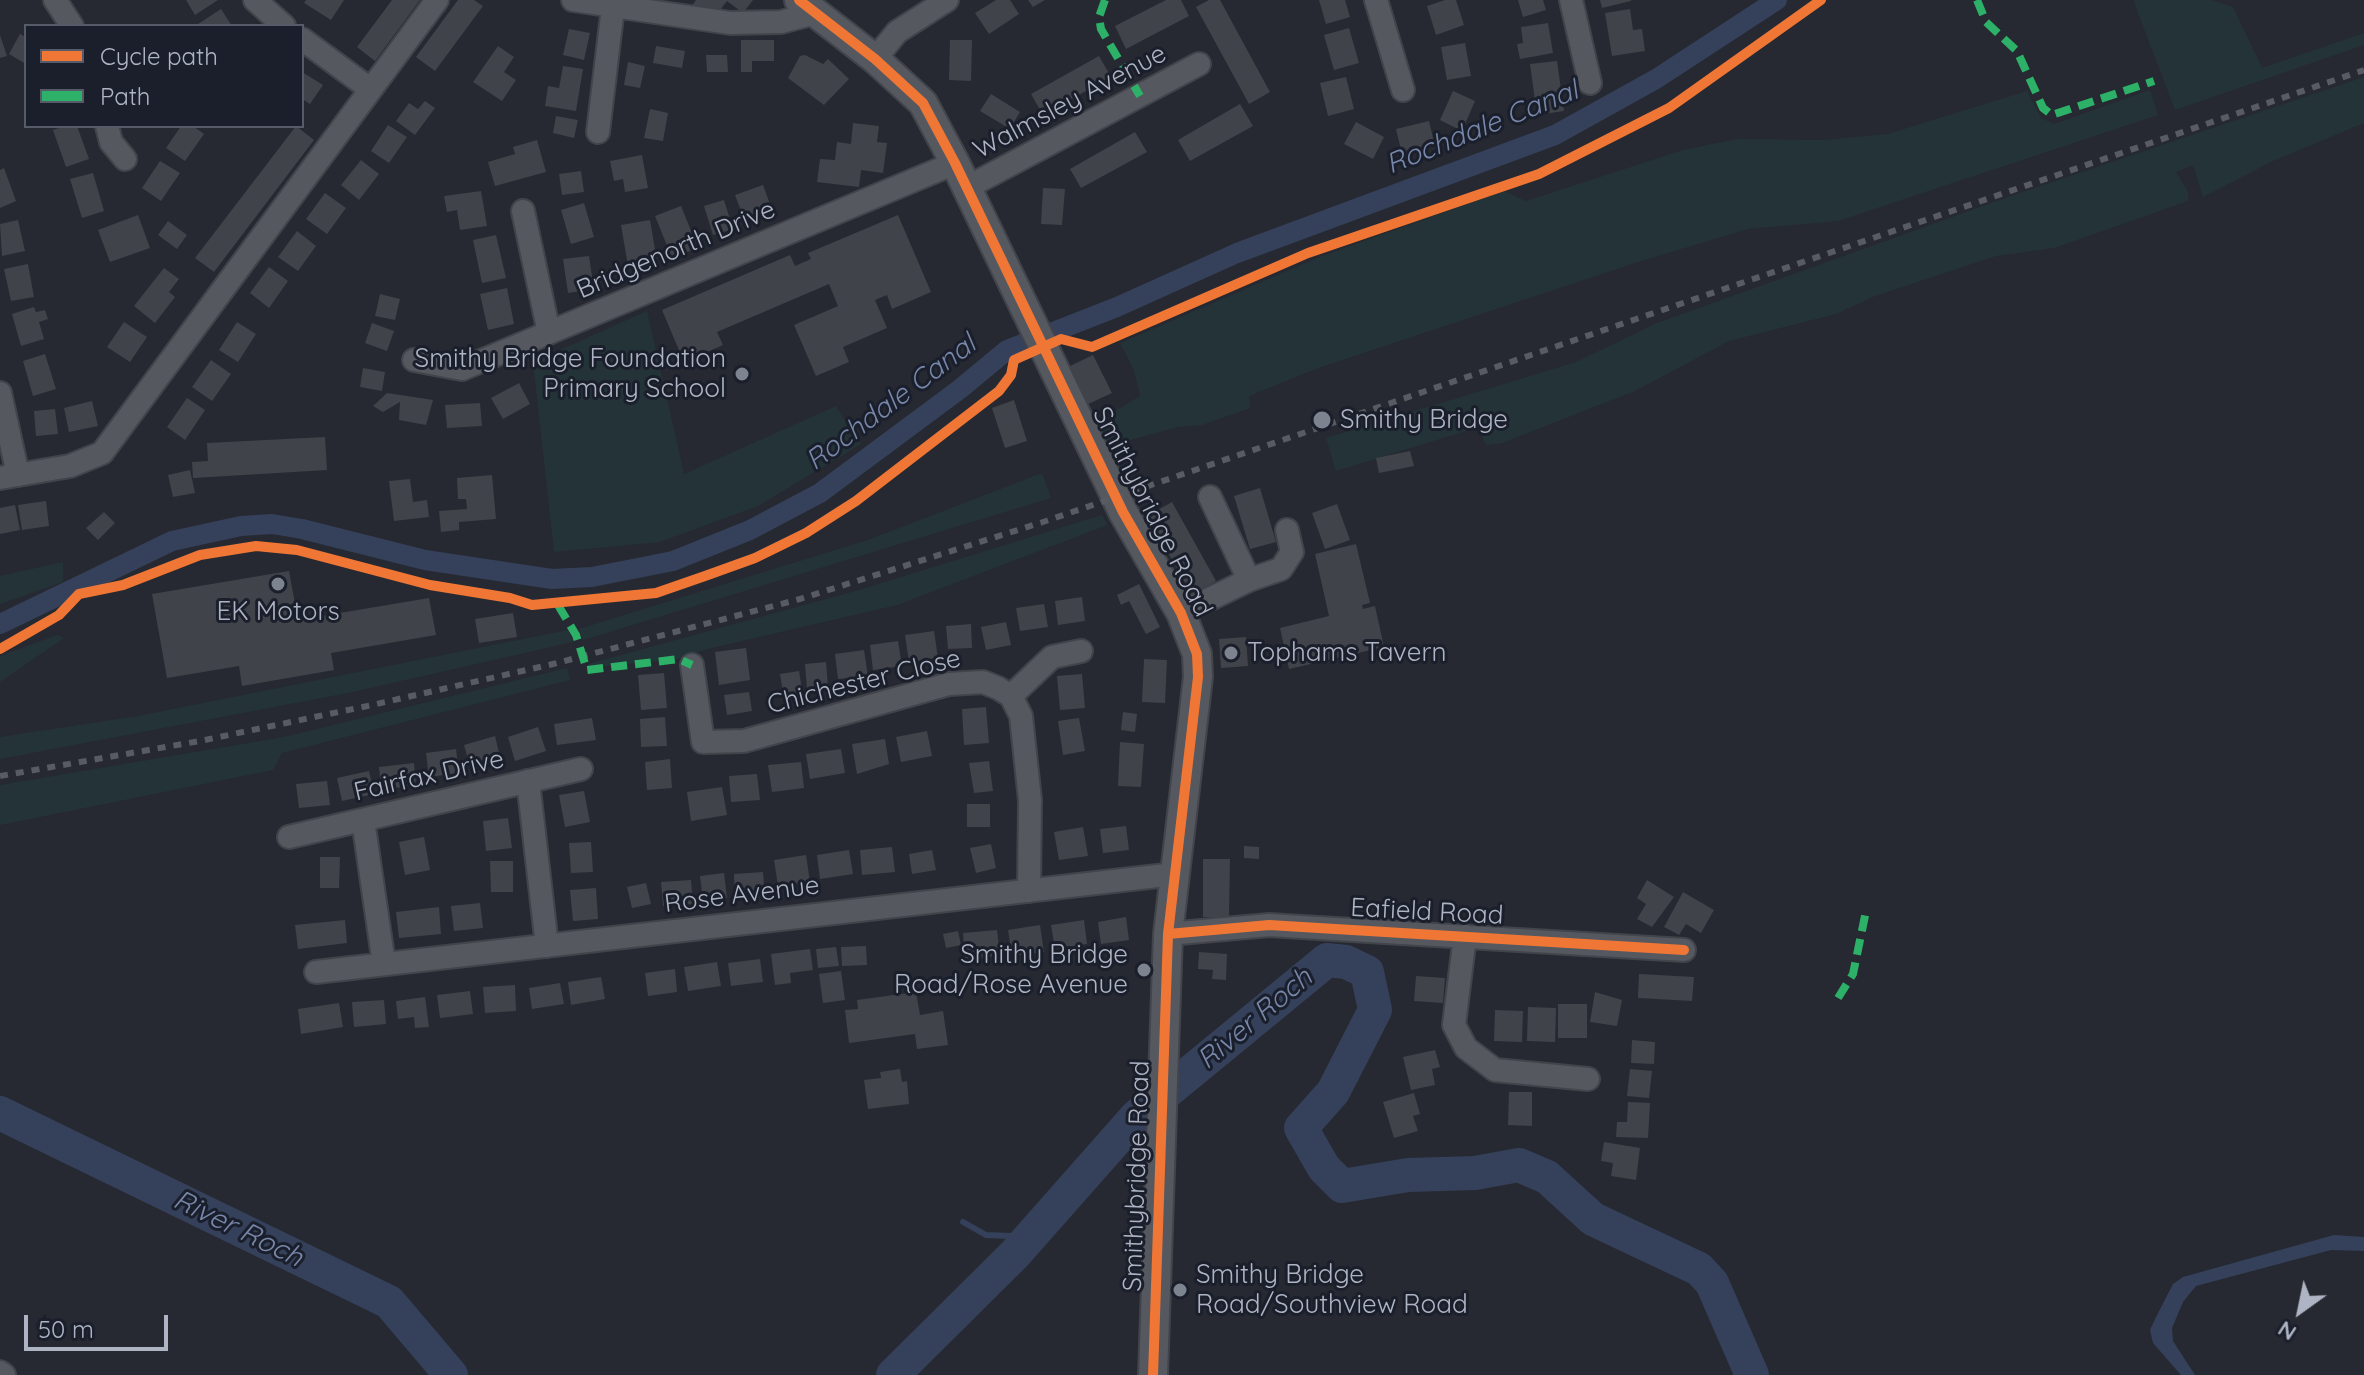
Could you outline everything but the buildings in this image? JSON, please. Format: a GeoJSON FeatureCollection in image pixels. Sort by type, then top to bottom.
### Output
{"type":"FeatureCollection","features":[{"type":"Feature","properties":{"kind":"street"},"geometry":{"type":"LineString","coordinates":[[55,0],[71,24]]}},
{"type":"Feature","properties":{"kind":"street"},"geometry":{"type":"LineString","coordinates":[[255,0],[282,24]]}},
{"type":"Feature","properties":{"kind":"street"},"geometry":{"type":"LineString","coordinates":[[0,393],[9,476],[78,464],[102,453],[437,0]]}},
{"type":"Feature","properties":{"kind":"street"},"geometry":{"type":"LineString","coordinates":[[573,0],[730,23],[781,22],[807,6]]}},
{"type":"Feature","properties":{"kind":"street"},"geometry":{"type":"LineString","coordinates":[[875,59],[897,32],[947,0]]}},
{"type":"Feature","properties":{"kind":"street"},"geometry":{"type":"LineString","coordinates":[[1376,0],[1403,90]]}},
{"type":"Feature","properties":{"kind":"street"},"geometry":{"type":"LineString","coordinates":[[1571,0],[1590,83]]}},
{"type":"Feature","properties":{"kind":"street","name":"Smithybridge Road"},"geometry":{"type":"LineString","coordinates":[[807,6],[875,59],[923,103],[961,175],[1123,512],[1181,613],[1197,654],[1198,677],[1168,934],[1153,1375]]}},
{"type":"Feature","properties":{"kind":"street"},"geometry":{"type":"LineString","coordinates":[[598,132],[613,7]]}},
{"type":"Feature","properties":{"kind":"street"},"geometry":{"type":"LineString","coordinates":[[304,40],[370,89]]}},
{"type":"Feature","properties":{"kind":"street","name":"Walmsley Avenue"},"geometry":{"type":"LineString","coordinates":[[961,175],[1199,64]]}},
{"type":"Feature","properties":{"kind":"street"},"geometry":{"type":"LineString","coordinates":[[108,128],[111,142],[125,159]]}},
{"type":"Feature","properties":{"kind":"street","name":"Bridgenorth Drive"},"geometry":{"type":"LineString","coordinates":[[414,360],[462,369],[961,175]]}},
{"type":"Feature","properties":{"kind":"street"},"geometry":{"type":"LineString","coordinates":[[523,211],[549,333]]}},
{"type":"Feature","properties":{"kind":"street"},"geometry":{"type":"LineString","coordinates":[[1210,497],[1249,580]]}},
{"type":"Feature","properties":{"kind":"street"},"geometry":{"type":"LineString","coordinates":[[1181,613],[1249,580],[1281,569],[1292,552],[1287,530]]}},
{"type":"Feature","properties":{"kind":"street"},"geometry":{"type":"LineString","coordinates":[[1029,891],[1030,800],[1021,716],[1011,696],[1052,657],[1081,651]]}},
{"type":"Feature","properties":{"kind":"street","name":"Chichester Close"},"geometry":{"type":"LineString","coordinates":[[692,665],[704,752],[949,684],[983,682],[1011,696]]}},
{"type":"Feature","properties":{"kind":"street","name":"Fairfax Drive"},"geometry":{"type":"LineString","coordinates":[[289,837],[581,769]]}},
{"type":"Feature","properties":{"kind":"street"},"geometry":{"type":"LineString","coordinates":[[528,781],[547,946]]}},
{"type":"Feature","properties":{"kind":"street"},"geometry":{"type":"LineString","coordinates":[[363,820],[384,964]]}},
{"type":"Feature","properties":{"kind":"street","name":"Rose Avenue"},"geometry":{"type":"LineString","coordinates":[[316,972],[1175,874]]}},
{"type":"Feature","properties":{"kind":"street","name":"Eafield Road"},"geometry":{"type":"LineString","coordinates":[[1168,934],[1269,925],[1684,950]]}},
{"type":"Feature","properties":{"kind":"street"},"geometry":{"type":"LineString","coordinates":[[1465,936],[1454,1025],[1466,1048],[1495,1070],[1588,1079]]}},
{"type":"Feature","properties":{"kind":"shaded area"},"geometry":{"type":"Polygon","coordinates":[[[2133,0],[2212,0],[2233,7],[2262,68],[2364,33],[2364,45],[2175,110],[2133,0]]]}},
{"type":"Feature","properties":{"kind":"shaded area"},"geometry":{"type":"Polygon","coordinates":[[[2364,77],[2364,123],[2273,161],[2203,197],[2193,165],[2176,172],[2188,192],[2188,201],[2054,248],[1996,256],[1875,296],[1836,314],[1729,341],[1635,391],[1502,443],[1486,445],[1479,427],[1336,471],[1326,438],[1576,362],[1657,323],[2011,196],[2364,77]]]}},
{"type":"Feature","properties":{"kind":"shaded area"},"geometry":{"type":"Polygon","coordinates":[[[2150,90],[2158,115],[1838,221],[1748,229],[1641,261],[1318,368],[1249,396],[1250,408],[1202,425],[1178,427],[1108,446],[1097,422],[1140,396],[1134,370],[1120,343],[1322,256],[1504,191],[1526,201],[1683,150],[1737,139],[1824,140],[1888,134],[2027,91],[2041,118],[2054,124],[2150,90]]]}},
{"type":"Feature","properties":{"kind":"shaded area"},"geometry":{"type":"Polygon","coordinates":[[[647,311],[684,474],[836,406],[861,444],[758,506],[660,542],[554,552],[533,362],[647,311]]]}},
{"type":"Feature","properties":{"kind":"shaded area"},"geometry":{"type":"Polygon","coordinates":[[[1042,473],[1051,498],[583,640],[579,629],[868,540],[1042,473]]]}},
{"type":"Feature","properties":{"kind":"shaded area"},"geometry":{"type":"Polygon","coordinates":[[[1102,515],[1107,525],[897,605],[703,650],[686,658],[589,668],[588,664],[859,590],[1102,515]]]}},
{"type":"Feature","properties":{"kind":"shaded area"},"geometry":{"type":"Polygon","coordinates":[[[63,562],[63,582],[0,604],[0,576],[63,562]]]}},
{"type":"Feature","properties":{"kind":"shaded area"},"geometry":{"type":"Polygon","coordinates":[[[568,630],[573,642],[348,693],[0,759],[0,737],[138,716],[568,630]]]}},
{"type":"Feature","properties":{"kind":"shaded area"},"geometry":{"type":"Polygon","coordinates":[[[57,635],[64,638],[0,682],[0,656],[57,635]]]}},
{"type":"Feature","properties":{"kind":"shaded area"},"geometry":{"type":"Polygon","coordinates":[[[567,668],[570,680],[282,753],[273,770],[0,825],[0,785],[284,737],[567,668]]]}},
{"type":"Feature","properties":{"kind":"water"},"geometry":{"type":"Polygon","coordinates":[[[2334,1235],[2364,1237],[2364,1251],[2331,1250],[2196,1286],[2183,1302],[2172,1328],[2173,1341],[2195,1375],[2181,1375],[2153,1343],[2150,1330],[2173,1284],[2183,1277],[2334,1235]]]}},
{"type":"Feature","properties":{"kind":"waterway","name":"Rochdale Canal"},"geometry":{"type":"LineString","coordinates":[[0,624],[172,541],[241,526],[272,524],[302,529],[425,560],[552,579],[592,577],[673,561],[750,530],[820,493],[960,389],[1007,350],[1117,307],[1237,253],[1555,135],[1656,79],[1777,0]]}},
{"type":"Feature","properties":{"kind":"waterway","name":"River Roch"},"geometry":{"type":"LineString","coordinates":[[893,1375],[1015,1254],[1136,1117],[1327,960],[1346,962],[1367,972],[1375,1010],[1333,1092],[1301,1128],[1324,1168],[1342,1186],[1408,1175],[1475,1173],[1519,1165],[1547,1177],[1593,1219],[1699,1269],[1712,1283],[1752,1375]]}},
{"type":"Feature","properties":{"kind":"waterway","name":"River Roch"},"geometry":{"type":"LineString","coordinates":[[0,1113],[389,1302],[451,1375]]}},
{"type":"Feature","properties":{"kind":"waterway"},"geometry":{"type":"LineString","coordinates":[[963,1222],[986,1235],[1011,1236],[1024,1242]]}},
{"type":"Feature","properties":{"kind":"railway"},"geometry":{"type":"LineString","coordinates":[[0,776],[200,741],[372,705],[553,664],[800,599],[1043,522],[2364,70]]}},
{"type":"Feature","properties":{"kind":"marked path"},"geometry":{"type":"LineString","coordinates":[[1105,0],[1099,17],[1101,29],[1140,96]]}},
{"type":"Feature","properties":{"kind":"marked path"},"geometry":{"type":"LineString","coordinates":[[1977,0],[1986,22],[2017,51],[2043,108],[2052,115],[2154,81]]}},
{"type":"Feature","properties":{"kind":"marked path"},"geometry":{"type":"LineString","coordinates":[[558,605],[576,635],[587,670],[679,659],[692,665]]}},
{"type":"Feature","properties":{"kind":"marked path"},"geometry":{"type":"LineString","coordinates":[[1838,998],[1853,974],[1866,911]]}},
{"type":"Feature","properties":{"kind":"cycle path"},"geometry":{"type":"LineString","coordinates":[[799,0],[875,59],[923,103],[1123,512],[1181,613],[1197,654],[1198,677],[1168,934],[1153,1375]]}},
{"type":"Feature","properties":{"kind":"cycle path"},"geometry":{"type":"LineString","coordinates":[[0,649],[59,615],[79,594],[123,585],[200,555],[256,546],[297,550],[430,585],[510,598],[532,605],[656,593],[705,576],[755,558],[806,533],[856,501],[999,391],[1011,375],[1014,360],[1061,339],[1092,347],[1308,253],[1539,174],[1669,108],[1821,0]]}},
{"type":"Feature","properties":{"kind":"cycle path"},"geometry":{"type":"LineString","coordinates":[[1168,934],[1269,925],[1684,950]]}},
{"type":"Feature","properties":{"kind":"place","name":"Smithy Bridge Foundation Primary School"},"geometry":{"type":"Point","coordinates":[742,374]}},
{"type":"Feature","properties":{"kind":"place","name":"Smithy Bridge"},"geometry":{"type":"Point","coordinates":[1322,420]}},
{"type":"Feature","properties":{"kind":"place","name":"EK Motors"},"geometry":{"type":"Point","coordinates":[278,584]}},
{"type":"Feature","properties":{"kind":"place","name":"Tophams Tavern"},"geometry":{"type":"Point","coordinates":[1231,653]}},
{"type":"Feature","properties":{"kind":"place","name":"Smithy Bridge Road/Rose Avenue"},"geometry":{"type":"Point","coordinates":[1144,970]}},
{"type":"Feature","properties":{"kind":"place","name":"Smithy Bridge Road/Southview Road"},"geometry":{"type":"Point","coordinates":[1180,1290]}}]}
